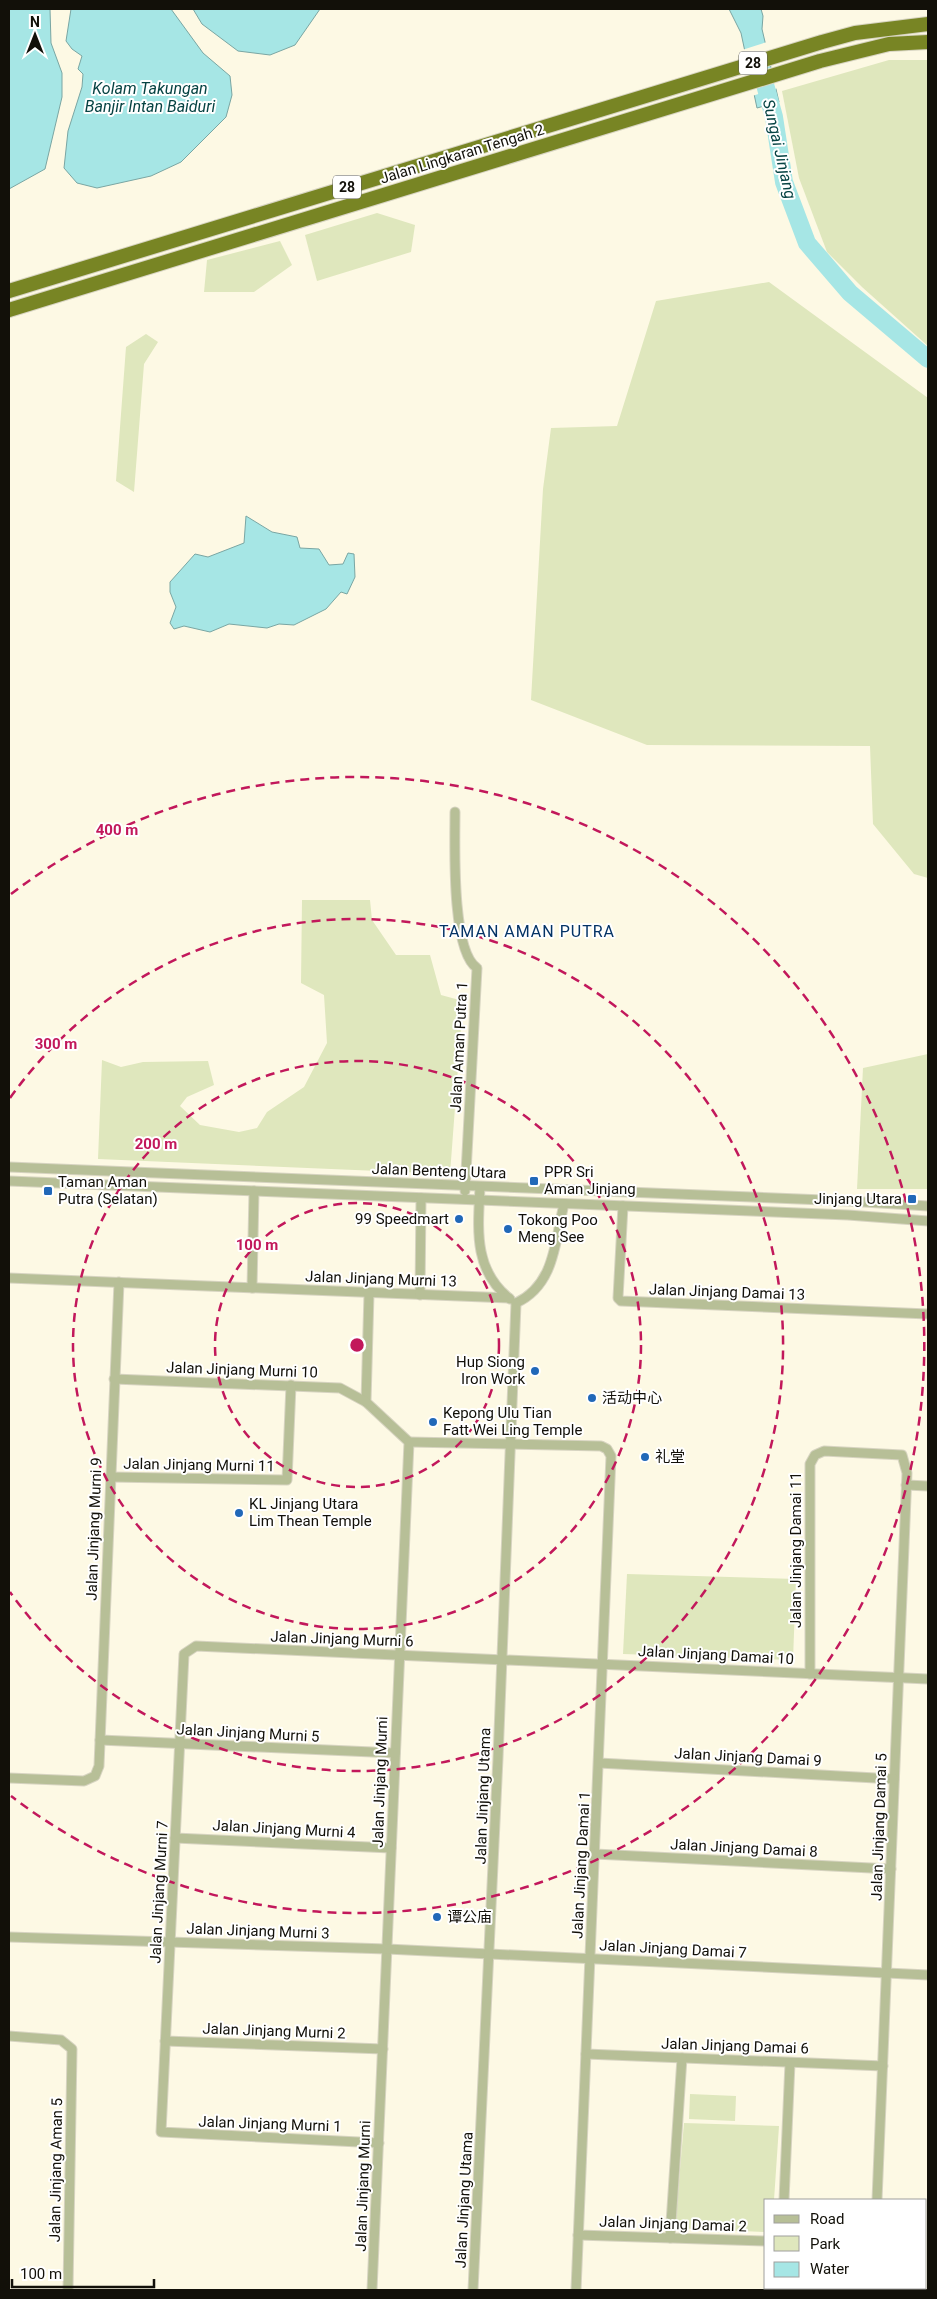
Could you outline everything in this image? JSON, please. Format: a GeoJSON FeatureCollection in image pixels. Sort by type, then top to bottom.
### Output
{"type":"FeatureCollection","features":[{"type":"Feature","properties":{"kind":"highway","name":"Jalan Lingkaran Tengah 2"},"geometry":{"type":"LineString","coordinates":[[9,291],[822,42],[870,30],[928,24]]}},
{"type":"Feature","properties":{"kind":"highway","name":"Jalan Lingkaran Tengah 2"},"geometry":{"type":"LineString","coordinates":[[9,310],[820,61],[889,44],[928,42]]}},
{"type":"Feature","properties":{"kind":"street","name":"Jalan Aman Putra 1"},"geometry":{"type":"LineString","coordinates":[[455,812],[456,895],[462,944],[470,964],[476,968],[464,1200]]}},
{"type":"Feature","properties":{"kind":"street","name":"Jalan Benteng Utara"},"geometry":{"type":"LineString","coordinates":[[9,1167],[848,1201],[928,1206]]}},
{"type":"Feature","properties":{"kind":"street"},"geometry":{"type":"LineString","coordinates":[[90,1184],[91,1170]]}},
{"type":"Feature","properties":{"kind":"street","name":"Jalan Benteng Utara"},"geometry":{"type":"LineString","coordinates":[[9,1181],[928,1220]]}},
{"type":"Feature","properties":{"kind":"street"},"geometry":{"type":"LineString","coordinates":[[480,1187],[480,1253],[487,1272],[498,1289],[512,1300],[528,1297],[542,1283],[552,1263],[564,1204]]}},
{"type":"Feature","properties":{"kind":"street"},"geometry":{"type":"LineString","coordinates":[[252,1288],[254,1191]]}},
{"type":"Feature","properties":{"kind":"street"},"geometry":{"type":"LineString","coordinates":[[420,1295],[421,1198]]}},
{"type":"Feature","properties":{"kind":"street","name":"Jalan Jinjang Damai 13"},"geometry":{"type":"LineString","coordinates":[[623,1206],[618,1298],[621,1301],[928,1314]]}},
{"type":"Feature","properties":{"kind":"street","name":"Jalan Jinjang Murni 13"},"geometry":{"type":"LineString","coordinates":[[9,1278],[369,1292],[512,1300]]}},
{"type":"Feature","properties":{"kind":"street","name":"Jalan Jinjang Murni 9"},"geometry":{"type":"LineString","coordinates":[[9,1778],[84,1781],[95,1776],[99,1766],[118,1282]]}},
{"type":"Feature","properties":{"kind":"street"},"geometry":{"type":"LineString","coordinates":[[369,1292],[366,1402],[409,1442],[510,1444]]}},
{"type":"Feature","properties":{"kind":"street","name":"Jalan Jinjang Utama"},"geometry":{"type":"LineString","coordinates":[[473,2290],[490,1954],[502,1659],[510,1444],[512,1300]]}},
{"type":"Feature","properties":{"kind":"street","name":"Jalan Jinjang Murni 10"},"geometry":{"type":"LineString","coordinates":[[114,1379],[340,1388],[366,1402]]}},
{"type":"Feature","properties":{"kind":"street","name":"Jalan Jinjang Murni 11"},"geometry":{"type":"LineString","coordinates":[[110,1477],[287,1480],[291,1385]]}},
{"type":"Feature","properties":{"kind":"street","name":"Jalan Jinjang Murni"},"geometry":{"type":"LineString","coordinates":[[372,2290],[409,1442]]}},
{"type":"Feature","properties":{"kind":"street","name":"Jalan Jinjang Damai 1"},"geometry":{"type":"LineString","coordinates":[[510,1444],[601,1446],[607,1449],[611,1456],[576,2290]]}},
{"type":"Feature","properties":{"kind":"street","name":"Jalan Jinjang Damai 11"},"geometry":{"type":"LineString","coordinates":[[810,1674],[810,1464],[814,1455],[824,1452],[902,1455]]}},
{"type":"Feature","properties":{"kind":"street","name":"Jalan Jinjang Damai 5"},"geometry":{"type":"LineString","coordinates":[[878,2199],[907,1473],[902,1455]]}},
{"type":"Feature","properties":{"kind":"street"},"geometry":{"type":"LineString","coordinates":[[906,1485],[928,1486]]}},
{"type":"Feature","properties":{"kind":"street","name":"Jalan Jinjang Murni 6"},"geometry":{"type":"LineString","coordinates":[[184,1654],[196,1646],[502,1659]]}},
{"type":"Feature","properties":{"kind":"street","name":"Jalan Jinjang Murni 7"},"geometry":{"type":"LineString","coordinates":[[161,2132],[184,1654]]}},
{"type":"Feature","properties":{"kind":"street","name":"Jalan Jinjang Damai 10"},"geometry":{"type":"LineString","coordinates":[[502,1659],[928,1679]]}},
{"type":"Feature","properties":{"kind":"street","name":"Jalan Jinjang Murni 5"},"geometry":{"type":"LineString","coordinates":[[100,1740],[395,1753]]}},
{"type":"Feature","properties":{"kind":"street","name":"Jalan Jinjang Damai 9"},"geometry":{"type":"LineString","coordinates":[[599,1763],[894,1779]]}},
{"type":"Feature","properties":{"kind":"street","name":"Jalan Jinjang Murni 4"},"geometry":{"type":"LineString","coordinates":[[175,1838],[391,1848]]}},
{"type":"Feature","properties":{"kind":"street","name":"Jalan Jinjang Damai 8"},"geometry":{"type":"LineString","coordinates":[[595,1854],[891,1869]]}},
{"type":"Feature","properties":{"kind":"street","name":"Jalan Jinjang Murni 3"},"geometry":{"type":"LineString","coordinates":[[9,1937],[387,1949]]}},
{"type":"Feature","properties":{"kind":"street","name":"Jalan Jinjang Damai 7"},"geometry":{"type":"LineString","coordinates":[[387,1949],[928,1975]]}},
{"type":"Feature","properties":{"kind":"street","name":"Jalan Jinjang Aman 5"},"geometry":{"type":"LineString","coordinates":[[9,2036],[61,2040],[72,2049],[68,2290]]}},
{"type":"Feature","properties":{"kind":"street","name":"Jalan Jinjang Murni 2"},"geometry":{"type":"LineString","coordinates":[[165,2040],[383,2049]]}},
{"type":"Feature","properties":{"kind":"street","name":"Jalan Jinjang Damai 6"},"geometry":{"type":"LineString","coordinates":[[586,2054],[883,2066]]}},
{"type":"Feature","properties":{"kind":"street"},"geometry":{"type":"LineString","coordinates":[[670,2238],[682,2058]]}},
{"type":"Feature","properties":{"kind":"street"},"geometry":{"type":"LineString","coordinates":[[784,2199],[790,2063]]}},
{"type":"Feature","properties":{"kind":"street","name":"Jalan Jinjang Murni 1"},"geometry":{"type":"LineString","coordinates":[[161,2132],[379,2142]]}},
{"type":"Feature","properties":{"kind":"street","name":"Jalan Jinjang Damai 2"},"geometry":{"type":"LineString","coordinates":[[578,2235],[764,2241]]}},
{"type":"Feature","properties":{"kind":"green space"},"geometry":{"type":"Polygon","coordinates":[[[889,60],[928,60],[928,346],[862,287],[827,252],[799,178],[782,91],[889,60]]]}},
{"type":"Feature","properties":{"kind":"green space"},"geometry":{"type":"Polygon","coordinates":[[[377,213],[415,225],[411,252],[317,281],[305,235],[377,213]]]}},
{"type":"Feature","properties":{"kind":"green space"},"geometry":{"type":"Polygon","coordinates":[[[280,241],[292,265],[254,292],[204,292],[207,260],[280,241]]]}},
{"type":"Feature","properties":{"kind":"green space"},"geometry":{"type":"Polygon","coordinates":[[[769,282],[928,398],[928,878],[914,874],[873,824],[870,746],[647,745],[531,700],[543,489],[551,428],[617,426],[656,301],[769,282]]]}},
{"type":"Feature","properties":{"kind":"green space"},"geometry":{"type":"Polygon","coordinates":[[[146,334],[158,342],[144,364],[134,492],[116,481],[126,347],[146,334]]]}},
{"type":"Feature","properties":{"kind":"green space"},"geometry":{"type":"Polygon","coordinates":[[[302,900],[370,900],[372,920],[396,955],[430,955],[441,995],[463,1001],[450,1174],[98,1159],[102,1060],[121,1067],[143,1062],[208,1061],[214,1085],[187,1097],[180,1106],[200,1125],[239,1132],[257,1128],[267,1112],[304,1087],[327,1043],[324,995],[301,983],[302,900]]]}},
{"type":"Feature","properties":{"kind":"green space"},"geometry":{"type":"Polygon","coordinates":[[[928,1054],[928,1189],[857,1189],[863,1068],[928,1054]]]}},
{"type":"Feature","properties":{"kind":"green space"},"geometry":{"type":"Polygon","coordinates":[[[627,1574],[796,1579],[793,1660],[623,1654],[627,1574]]]}},
{"type":"Feature","properties":{"kind":"green space"},"geometry":{"type":"Polygon","coordinates":[[[690,2094],[736,2096],[735,2121],[689,2119],[690,2094]]]}},
{"type":"Feature","properties":{"kind":"green space"},"geometry":{"type":"Polygon","coordinates":[[[684,2123],[779,2126],[774,2199],[764,2199],[764,2232],[675,2228],[684,2123]]]}},
{"type":"Feature","properties":{"kind":"water","name":"Kolam Takungan Banjir Intan Baiduri"},"geometry":{"type":"Polygon","coordinates":[[[9,9],[50,9],[51,43],[62,73],[62,97],[45,169],[9,189],[9,9]]]}},
{"type":"Feature","properties":{"kind":"water","name":"Kolam Takungan Banjir Intan Baiduri"},"geometry":{"type":"Polygon","coordinates":[[[71,9],[171,9],[203,53],[230,76],[232,95],[226,117],[181,162],[151,176],[97,188],[77,183],[64,168],[68,131],[82,87],[83,74],[78,69],[82,56],[72,49],[66,41],[71,9]]]}},
{"type":"Feature","properties":{"kind":"water","name":"Kolam Takungan Banjir Intan Baiduri"},"geometry":{"type":"Polygon","coordinates":[[[193,9],[320,9],[295,45],[270,55],[238,51],[202,24],[193,9]]]}},
{"type":"Feature","properties":{"kind":"water"},"geometry":{"type":"Polygon","coordinates":[[[729,9],[761,9],[763,16],[762,29],[779,102],[757,108],[741,33],[729,9]]]}},
{"type":"Feature","properties":{"kind":"water"},"geometry":{"type":"Polygon","coordinates":[[[246,516],[272,532],[297,537],[300,548],[319,549],[329,565],[343,564],[348,553],[354,554],[355,577],[347,594],[341,592],[326,609],[294,625],[279,624],[267,628],[229,624],[210,632],[184,626],[174,629],[170,623],[176,607],[170,592],[170,582],[195,554],[208,557],[244,543],[246,516]]]}},
{"type":"Feature","properties":{"kind":"pier"},"geometry":{"type":"Polygon","coordinates":[[[767,42],[772,62],[746,71],[742,50],[767,42]]]}},
{"type":"Feature","properties":{"kind":"pier"},"geometry":{"type":"Polygon","coordinates":[[[773,67],[778,88],[752,96],[747,75],[773,67]]]}},
{"type":"Feature","properties":{"kind":"waterway","name":"Sungai Jinjang"},"geometry":{"type":"LineString","coordinates":[[764,81],[774,117],[784,182],[807,243],[850,293],[928,359]]}},
{"type":"Feature","properties":{"kind":"place","name":"PPR Sri Aman Jinjang"},"geometry":{"type":"Point","coordinates":[534,1181]}},
{"type":"Feature","properties":{"kind":"place","name":"Taman Aman Putra (Selatan)"},"geometry":{"type":"Point","coordinates":[48,1191]}},
{"type":"Feature","properties":{"kind":"place","name":"Jinjang Utara"},"geometry":{"type":"Point","coordinates":[912,1199]}},
{"type":"Feature","properties":{"kind":"place","name":"99 Speedmart"},"geometry":{"type":"Point","coordinates":[459,1219]}},
{"type":"Feature","properties":{"kind":"place","name":"Tokong Poo Meng See"},"geometry":{"type":"Point","coordinates":[508,1229]}},
{"type":"Feature","properties":{"kind":"place","name":"Hup Siong Iron Work"},"geometry":{"type":"Point","coordinates":[535,1371]}},
{"type":"Feature","properties":{"kind":"place","name":"活动中心"},"geometry":{"type":"Point","coordinates":[592,1398]}},
{"type":"Feature","properties":{"kind":"place","name":"Kepong Ulu Tian Fatt Wei Ling Temple"},"geometry":{"type":"Point","coordinates":[433,1422]}},
{"type":"Feature","properties":{"kind":"place","name":"礼堂"},"geometry":{"type":"Point","coordinates":[645,1457]}},
{"type":"Feature","properties":{"kind":"place","name":"KL Jinjang Utara Lim Thean Temple"},"geometry":{"type":"Point","coordinates":[239,1513]}},
{"type":"Feature","properties":{"kind":"place","name":"谭公庙"},"geometry":{"type":"Point","coordinates":[437,1917]}},
{"type":"Feature","properties":{"kind":"district","name":"TAMAN AMAN PUTRA"},"geometry":{"type":"Point","coordinates":[527,931]}}]}
